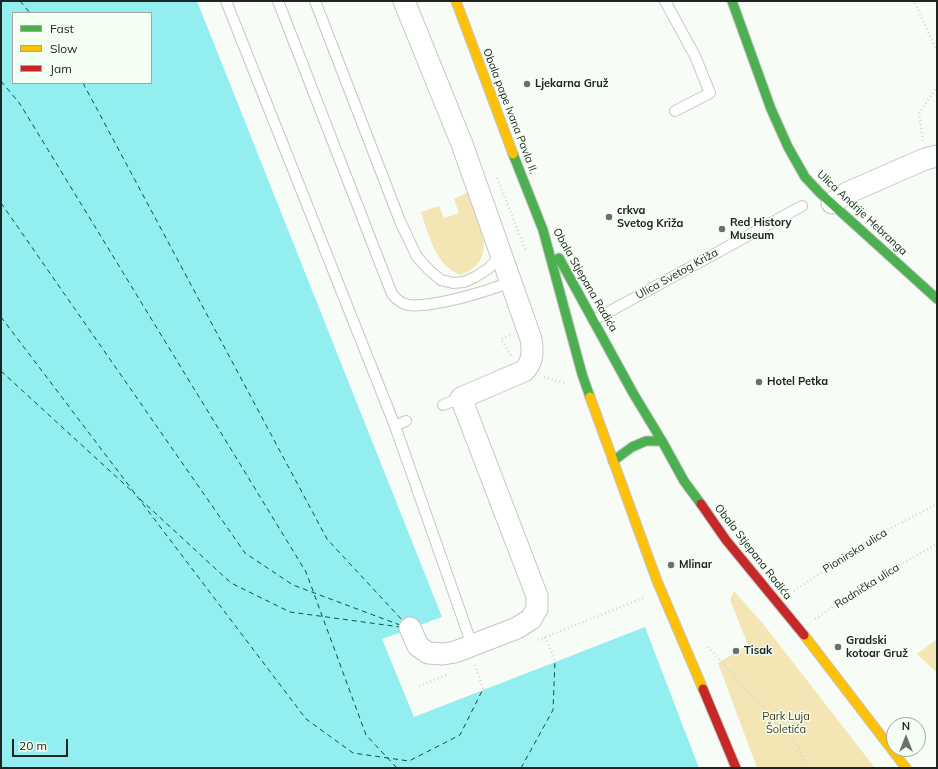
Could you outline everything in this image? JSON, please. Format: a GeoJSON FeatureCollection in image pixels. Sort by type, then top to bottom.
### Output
{"type":"FeatureCollection","features":[{"type":"Feature","properties":{"kind":"main road","name":"Obala pape Ivana Pavla II."},"geometry":{"type":"LineString","coordinates":[[456,1],[506,137],[543,230]]}},
{"type":"Feature","properties":{"kind":"main road","name":"Ulica Andrije Hebranga"},"geometry":{"type":"LineString","coordinates":[[732,1],[771,109],[788,147],[805,177],[820,193],[937,299]]}},
{"type":"Feature","properties":{"kind":"main road","name":"Obala Stjepana Radića"},"geometry":{"type":"LineString","coordinates":[[543,230],[633,393],[662,440],[684,481],[718,528],[798,628],[906,768]]}},
{"type":"Feature","properties":{"kind":"main road","name":"Obala Stjepana Radića"},"geometry":{"type":"LineString","coordinates":[[543,230],[582,374],[613,461],[657,581],[736,768]]}},
{"type":"Feature","properties":{"kind":"main road"},"geometry":{"type":"LineString","coordinates":[[613,461],[632,447],[646,441],[662,440]]}},
{"type":"Feature","properties":{"kind":"street"},"geometry":{"type":"LineString","coordinates":[[404,1],[460,138],[531,339],[532,360],[524,371],[452,401],[537,596],[537,608],[531,619],[517,628],[455,652],[443,654],[428,653],[418,646],[410,628]]}},
{"type":"Feature","properties":{"kind":"street"},"geometry":{"type":"LineString","coordinates":[[832,203],[847,193],[931,157]]}},
{"type":"Feature","properties":{"kind":"lane"},"geometry":{"type":"LineString","coordinates":[[226,1],[395,426],[472,645]]}},
{"type":"Feature","properties":{"kind":"lane"},"geometry":{"type":"LineString","coordinates":[[278,1],[392,294],[398,301],[409,306],[451,301],[511,282]]}},
{"type":"Feature","properties":{"kind":"lane"},"geometry":{"type":"LineString","coordinates":[[315,1],[400,220],[417,257],[428,270],[441,280],[453,283],[464,282],[475,277],[488,269],[501,255]]}},
{"type":"Feature","properties":{"kind":"lane"},"geometry":{"type":"LineString","coordinates":[[665,1],[695,56],[710,93],[675,111]]}},
{"type":"Feature","properties":{"kind":"lane","name":"Ulica Svetog Križa"},"geometry":{"type":"LineString","coordinates":[[594,320],[802,206]]}},
{"type":"Feature","properties":{"kind":"lane"},"geometry":{"type":"LineString","coordinates":[[395,426],[406,421]]}},
{"type":"Feature","properties":{"kind":"path"},"geometry":{"type":"LineString","coordinates":[[914,3],[937,51]]}},
{"type":"Feature","properties":{"kind":"path"},"geometry":{"type":"LineString","coordinates":[[931,157],[919,113],[937,87]]}},
{"type":"Feature","properties":{"kind":"path","name":"Pionirska ulica"},"geometry":{"type":"LineString","coordinates":[[777,602],[872,538],[937,504]]}},
{"type":"Feature","properties":{"kind":"path","name":"Radnička ulica"},"geometry":{"type":"LineString","coordinates":[[798,628],[825,613],[873,580],[937,544]]}},
{"type":"Feature","properties":{"kind":"path"},"geometry":{"type":"LineString","coordinates":[[531,642],[644,598],[641,587],[657,581]]}},
{"type":"Feature","properties":{"kind":"path"},"geometry":{"type":"LineString","coordinates":[[545,637],[555,661]]}},
{"type":"Feature","properties":{"kind":"path"},"geometry":{"type":"LineString","coordinates":[[707,646],[798,746],[807,768]]}},
{"type":"Feature","properties":{"kind":"path"},"geometry":{"type":"LineString","coordinates":[[468,667],[475,664],[483,689]]}},
{"type":"Feature","properties":{"kind":"path"},"geometry":{"type":"LineString","coordinates":[[419,686],[454,672]]}},
{"type":"Feature","properties":{"kind":"green space"},"geometry":{"type":"Polygon","coordinates":[[[470,191],[482,227],[484,250],[480,260],[473,269],[460,275],[450,269],[439,257],[432,243],[421,212],[439,206],[444,218],[459,213],[454,199],[470,191]]]}},
{"type":"Feature","properties":{"kind":"green space","name":"Park Luja Šoletića"},"geometry":{"type":"Polygon","coordinates":[[[734,591],[764,625],[875,768],[757,768],[718,663],[748,645],[730,600],[734,591]]]}},
{"type":"Feature","properties":{"kind":"green space"},"geometry":{"type":"Polygon","coordinates":[[[937,639],[937,673],[917,654],[937,639]]]}},
{"type":"Feature","properties":{"kind":"water"},"geometry":{"type":"Polygon","coordinates":[[[1,1],[197,1],[442,617],[382,639],[414,717],[645,627],[699,768],[1,768],[1,1]]]}},
{"type":"Feature","properties":{"kind":"ferry route"},"geometry":{"type":"LineString","coordinates":[[20,1],[29,12]]}},
{"type":"Feature","properties":{"kind":"ferry route"},"geometry":{"type":"LineString","coordinates":[[1,81],[20,104],[306,572],[366,735],[397,768]]}},
{"type":"Feature","properties":{"kind":"ferry route"},"geometry":{"type":"LineString","coordinates":[[84,84],[327,539],[403,621]]}},
{"type":"Feature","properties":{"kind":"ferry route"},"geometry":{"type":"LineString","coordinates":[[1,203],[245,553],[293,585],[400,625]]}},
{"type":"Feature","properties":{"kind":"ferry route"},"geometry":{"type":"LineString","coordinates":[[1,317],[306,719],[353,753],[409,761],[460,735],[483,689]]}},
{"type":"Feature","properties":{"kind":"ferry route"},"geometry":{"type":"LineString","coordinates":[[1,371],[135,494]]}},
{"type":"Feature","properties":{"kind":"ferry route"},"geometry":{"type":"LineString","coordinates":[[140,499],[231,583],[290,612],[400,627]]}},
{"type":"Feature","properties":{"kind":"ferry route"},"geometry":{"type":"LineString","coordinates":[[521,768],[553,710],[555,661]]}},
{"type":"Feature","properties":{"kind":"traffic: fast"},"geometry":{"type":"LineString","coordinates":[[732,1],[771,109],[788,147],[805,177],[820,193],[937,299]]}},
{"type":"Feature","properties":{"kind":"traffic: fast"},"geometry":{"type":"LineString","coordinates":[[513,154],[543,230],[582,374],[590,397]]}},
{"type":"Feature","properties":{"kind":"traffic: fast"},"geometry":{"type":"LineString","coordinates":[[559,258],[633,393],[684,481],[701,504]]}},
{"type":"Feature","properties":{"kind":"traffic: fast"},"geometry":{"type":"LineString","coordinates":[[613,461],[632,447],[646,441],[662,441]]}},
{"type":"Feature","properties":{"kind":"traffic: slow"},"geometry":{"type":"LineString","coordinates":[[456,1],[513,154]]}},
{"type":"Feature","properties":{"kind":"traffic: slow"},"geometry":{"type":"LineString","coordinates":[[590,397],[657,581],[703,689]]}},
{"type":"Feature","properties":{"kind":"traffic: slow"},"geometry":{"type":"LineString","coordinates":[[804,635],[906,768]]}},
{"type":"Feature","properties":{"kind":"traffic: jam"},"geometry":{"type":"LineString","coordinates":[[701,504],[726,540],[804,635]]}},
{"type":"Feature","properties":{"kind":"traffic: jam"},"geometry":{"type":"LineString","coordinates":[[703,689],[736,768]]}},
{"type":"Feature","properties":{"kind":"place","name":"Ljekarna Gruž"},"geometry":{"type":"Point","coordinates":[527,84]}},
{"type":"Feature","properties":{"kind":"place","name":"crkva Svetog Križa"},"geometry":{"type":"Point","coordinates":[609,217]}},
{"type":"Feature","properties":{"kind":"place","name":"Red History Museum"},"geometry":{"type":"Point","coordinates":[722,229]}},
{"type":"Feature","properties":{"kind":"place","name":"Hotel Petka"},"geometry":{"type":"Point","coordinates":[759,382]}},
{"type":"Feature","properties":{"kind":"place","name":"Mlinar"},"geometry":{"type":"Point","coordinates":[671,565]}},
{"type":"Feature","properties":{"kind":"place","name":"Gradski kotoar Gruž"},"geometry":{"type":"Point","coordinates":[838,647]}},
{"type":"Feature","properties":{"kind":"place","name":"Tisak"},"geometry":{"type":"Point","coordinates":[736,651]}}]}
